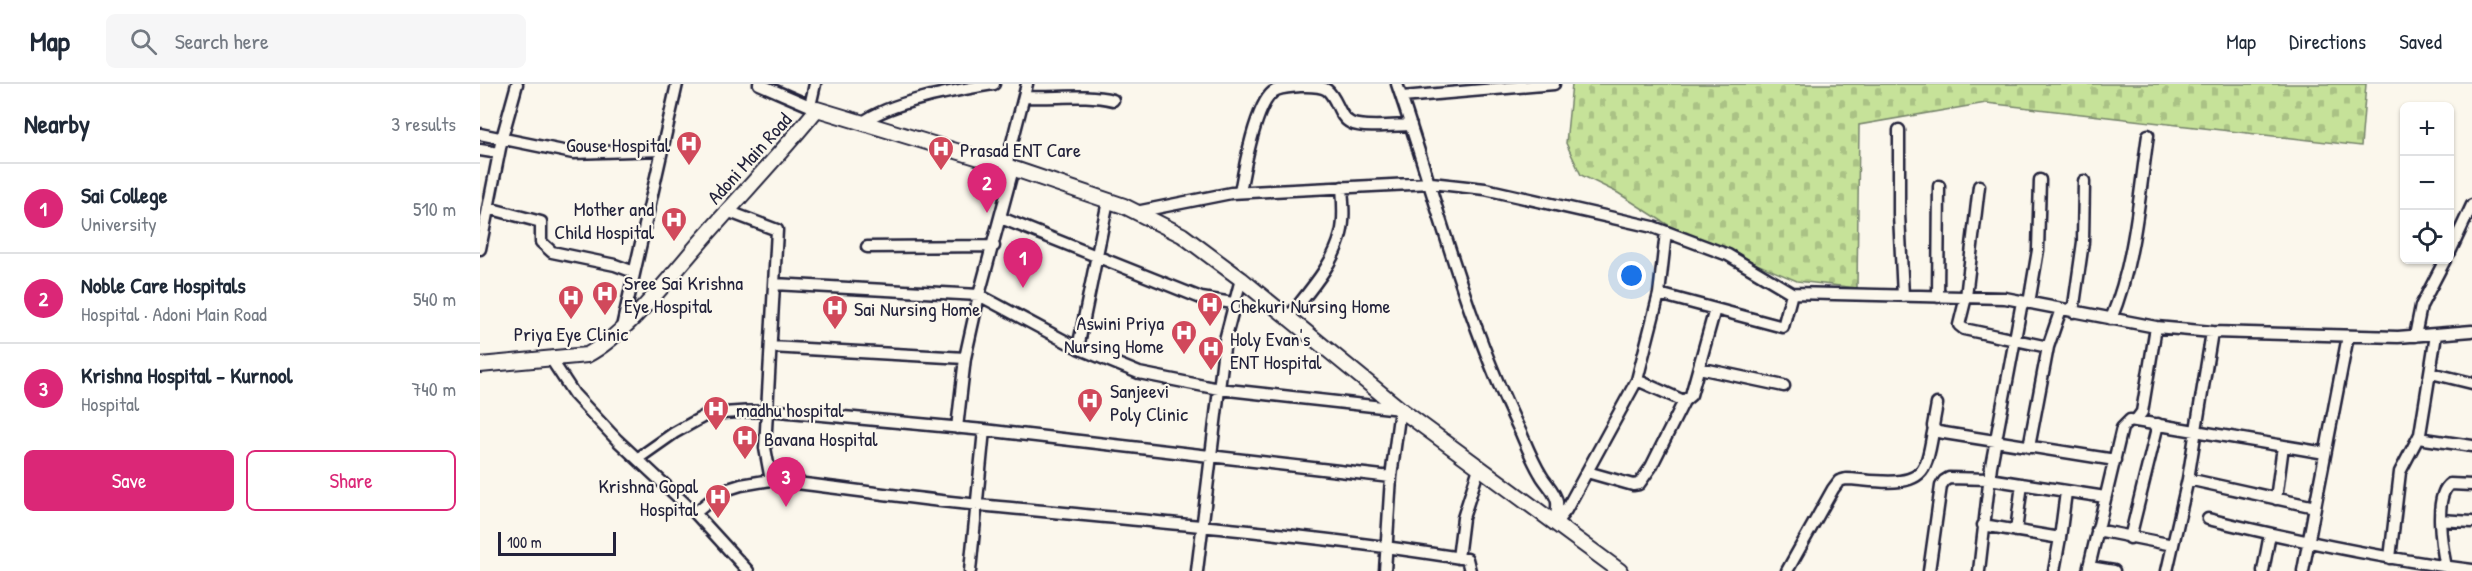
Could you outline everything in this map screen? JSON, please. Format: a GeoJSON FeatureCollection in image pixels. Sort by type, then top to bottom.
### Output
{"type":"FeatureCollection","features":[{"type":"Feature","properties":{"kind":"main road","name":"Adoni Main Road"},"geometry":{"type":"LineString","coordinates":[[480,365],[587,355],[599,349],[646,303],[785,148],[814,108],[1009,167],[1108,201],[1182,235],[1241,279],[1400,409],[1554,525],[1620,571]]}},
{"type":"Feature","properties":{"kind":"street"},"geometry":{"type":"LineString","coordinates":[[480,249],[502,138],[517,84]]}},
{"type":"Feature","properties":{"kind":"street"},"geometry":{"type":"LineString","coordinates":[[622,327],[677,84]]}},
{"type":"Feature","properties":{"kind":"street"},"geometry":{"type":"LineString","coordinates":[[759,84],[814,108],[815,84]]}},
{"type":"Feature","properties":{"kind":"street"},"geometry":{"type":"LineString","coordinates":[[862,123],[873,114],[950,91],[994,84]]}},
{"type":"Feature","properties":{"kind":"street"},"geometry":{"type":"LineString","coordinates":[[957,428],[965,358],[1001,218],[1009,167],[1027,84]]}},
{"type":"Feature","properties":{"kind":"street"},"geometry":{"type":"LineString","coordinates":[[1397,84],[1431,183],[1438,218],[1489,359],[1509,410],[1557,502],[1554,525]]}},
{"type":"Feature","properties":{"kind":"street"},"geometry":{"type":"LineString","coordinates":[[1402,98],[1554,84]]}},
{"type":"Feature","properties":{"kind":"street"},"geometry":{"type":"LineString","coordinates":[[1240,192],[1247,150],[1264,103],[1272,92],[1302,86],[1319,87],[1326,90],[1335,101],[1344,118],[1356,125],[1411,125]]}},
{"type":"Feature","properties":{"kind":"street"},"geometry":{"type":"LineString","coordinates":[[1024,98],[1086,96],[1113,100]]}},
{"type":"Feature","properties":{"kind":"street"},"geometry":{"type":"LineString","coordinates":[[1899,130],[1899,214],[1904,296]]}},
{"type":"Feature","properties":{"kind":"street"},"geometry":{"type":"LineString","coordinates":[[480,134],[573,153],[661,150]]}},
{"type":"Feature","properties":{"kind":"street"},"geometry":{"type":"LineString","coordinates":[[2111,319],[2130,264],[2148,135]]}},
{"type":"Feature","properties":{"kind":"street"},"geometry":{"type":"LineString","coordinates":[[480,150],[499,153]]}},
{"type":"Feature","properties":{"kind":"street"},"geometry":{"type":"LineString","coordinates":[[1979,571],[1983,525],[1996,440],[2016,340],[2038,250],[2040,180]]}},
{"type":"Feature","properties":{"kind":"street"},"geometry":{"type":"LineString","coordinates":[[2073,312],[2083,242],[2084,181]]}},
{"type":"Feature","properties":{"kind":"street"},"geometry":{"type":"LineString","coordinates":[[1136,212],[1240,192],[1431,183],[1485,189],[1666,232],[1728,255],[1792,293],[2005,298],[2156,327],[2212,332],[2415,336],[2472,331]]}},
{"type":"Feature","properties":{"kind":"street"},"geometry":{"type":"LineString","coordinates":[[1938,297],[1939,186]]}},
{"type":"Feature","properties":{"kind":"street"},"geometry":{"type":"LineString","coordinates":[[1979,186],[1966,297],[1959,321],[1960,328],[2048,347]]}},
{"type":"Feature","properties":{"kind":"street"},"geometry":{"type":"LineString","coordinates":[[1289,318],[1331,261],[1342,233],[1342,187]]}},
{"type":"Feature","properties":{"kind":"street"},"geometry":{"type":"LineString","coordinates":[[1078,348],[1108,201]]}},
{"type":"Feature","properties":{"kind":"street"},"geometry":{"type":"LineString","coordinates":[[2454,244],[2472,206]]}},
{"type":"Feature","properties":{"kind":"street"},"geometry":{"type":"LineString","coordinates":[[488,208],[542,222],[541,242],[552,252],[615,265],[634,272]]}},
{"type":"Feature","properties":{"kind":"street"},"geometry":{"type":"LineString","coordinates":[[727,211],[777,230],[765,448],[771,480]]}},
{"type":"Feature","properties":{"kind":"street"},"geometry":{"type":"LineString","coordinates":[[1001,218],[1201,298],[1233,303]]}},
{"type":"Feature","properties":{"kind":"street"},"geometry":{"type":"LineString","coordinates":[[1554,525],[1566,510],[1636,380],[1659,294],[1666,232]]}},
{"type":"Feature","properties":{"kind":"street"},"geometry":{"type":"LineString","coordinates":[[867,247],[994,246]]}},
{"type":"Feature","properties":{"kind":"street"},"geometry":{"type":"LineString","coordinates":[[2415,336],[2421,306],[2443,264]]}},
{"type":"Feature","properties":{"kind":"street"},"geometry":{"type":"LineString","coordinates":[[1197,571],[1225,340],[1241,279]]}},
{"type":"Feature","properties":{"kind":"street"},"geometry":{"type":"LineString","coordinates":[[774,284],[980,295],[1078,348],[1139,373],[1219,389],[1400,409],[1391,477],[1385,571]]}},
{"type":"Feature","properties":{"kind":"street"},"geometry":{"type":"LineString","coordinates":[[1659,294],[1783,327],[1792,293]]}},
{"type":"Feature","properties":{"kind":"street"},"geometry":{"type":"LineString","coordinates":[[1587,472],[1633,485],[1639,484],[1652,467],[1684,401],[1691,395],[1715,309]]}},
{"type":"Feature","properties":{"kind":"street"},"geometry":{"type":"LineString","coordinates":[[2029,447],[2048,347],[2061,309]]}},
{"type":"Feature","properties":{"kind":"street"},"geometry":{"type":"LineString","coordinates":[[2136,420],[2142,412],[2156,327]]}},
{"type":"Feature","properties":{"kind":"street"},"geometry":{"type":"LineString","coordinates":[[2167,571],[2188,479],[2212,332]]}},
{"type":"Feature","properties":{"kind":"street"},"geometry":{"type":"LineString","coordinates":[[2390,558],[2400,472],[2418,438],[2426,412],[2436,335]]}},
{"type":"Feature","properties":{"kind":"street"},"geometry":{"type":"LineString","coordinates":[[2303,571],[2348,336]]}},
{"type":"Feature","properties":{"kind":"street"},"geometry":{"type":"LineString","coordinates":[[771,347],[965,358]]}},
{"type":"Feature","properties":{"kind":"street"},"geometry":{"type":"LineString","coordinates":[[551,359],[574,394],[637,459],[695,513],[748,571]]}},
{"type":"Feature","properties":{"kind":"street"},"geometry":{"type":"LineString","coordinates":[[1699,368],[1784,386]]}},
{"type":"Feature","properties":{"kind":"street"},"geometry":{"type":"LineString","coordinates":[[2431,374],[2472,383]]}},
{"type":"Feature","properties":{"kind":"street"},"geometry":{"type":"LineString","coordinates":[[1636,380],[1684,401]]}},
{"type":"Feature","properties":{"kind":"street"},"geometry":{"type":"LineString","coordinates":[[1787,571],[1839,481],[1858,479],[1901,482],[1912,479],[1925,467],[1937,404]]}},
{"type":"Feature","properties":{"kind":"street"},"geometry":{"type":"LineString","coordinates":[[637,459],[674,433],[708,414],[768,410],[1211,454],[1391,477]]}},
{"type":"Feature","properties":{"kind":"street"},"geometry":{"type":"LineString","coordinates":[[2114,571],[2088,569],[2125,423],[2136,420],[2325,453]]}},
{"type":"Feature","properties":{"kind":"street"},"geometry":{"type":"LineString","coordinates":[[2130,538],[2158,424]]}},
{"type":"Feature","properties":{"kind":"street"},"geometry":{"type":"LineString","coordinates":[[1934,428],[1938,432],[2115,460]]}},
{"type":"Feature","properties":{"kind":"street"},"geometry":{"type":"LineString","coordinates":[[970,571],[984,430]]}},
{"type":"Feature","properties":{"kind":"street"},"geometry":{"type":"LineString","coordinates":[[2418,438],[2472,447]]}},
{"type":"Feature","properties":{"kind":"street"},"geometry":{"type":"LineString","coordinates":[[2276,498],[2283,446]]}},
{"type":"Feature","properties":{"kind":"street"},"geometry":{"type":"LineString","coordinates":[[1458,558],[1463,518],[1479,468]]}},
{"type":"Feature","properties":{"kind":"street"},"geometry":{"type":"LineString","coordinates":[[1929,571],[1941,486],[1944,481],[1953,477],[1989,479],[2105,497]]}},
{"type":"Feature","properties":{"kind":"street"},"geometry":{"type":"LineString","coordinates":[[2188,479],[2315,507]]}},
{"type":"Feature","properties":{"kind":"street"},"geometry":{"type":"LineString","coordinates":[[695,513],[722,491],[741,484],[771,480],[977,505],[1202,525],[1387,548],[1467,559],[1470,571]]}},
{"type":"Feature","properties":{"kind":"street"},"geometry":{"type":"LineString","coordinates":[[2446,567],[2440,520],[2443,493],[2446,487],[2455,483],[2472,485]]}},
{"type":"Feature","properties":{"kind":"street"},"geometry":{"type":"LineString","coordinates":[[2016,531],[2022,484]]}},
{"type":"Feature","properties":{"kind":"street"},"geometry":{"type":"LineString","coordinates":[[2054,571],[2066,492]]}},
{"type":"Feature","properties":{"kind":"street"},"geometry":{"type":"LineString","coordinates":[[2208,519],[2390,558],[2408,567],[2472,570]]}},
{"type":"Feature","properties":{"kind":"street"},"geometry":{"type":"LineString","coordinates":[[2440,520],[2472,522]]}},
{"type":"Feature","properties":{"kind":"street"},"geometry":{"type":"LineString","coordinates":[[1983,525],[2060,538]]}},
{"type":"Feature","properties":{"kind":"street"},"geometry":{"type":"LineString","coordinates":[[2097,530],[2173,545]]}},
{"type":"Feature","properties":{"kind":"street"},"geometry":{"type":"LineString","coordinates":[[2263,571],[2270,534]]}},
{"type":"Feature","properties":{"kind":"green space"},"geometry":{"type":"Polygon","coordinates":[[[1572,84],[2366,84],[2361,146],[1986,103],[1859,125],[1857,288],[1797,281],[1676,230],[1618,193],[1581,175],[1566,143],[1572,84]]]}},
{"type":"Feature","properties":{"kind":"place","name":"Gouse Hospital"},"geometry":{"type":"Point","coordinates":[689,167]}},
{"type":"Feature","properties":{"kind":"place","name":"Prasad ENT Care"},"geometry":{"type":"Point","coordinates":[941,172]}},
{"type":"Feature","properties":{"kind":"place","name":"Noble Care Hospitals"},"geometry":{"type":"Point","coordinates":[987,213]}},
{"type":"Feature","properties":{"kind":"place","name":"Mother and Child Hospital"},"geometry":{"type":"Point","coordinates":[674,243]}},
{"type":"Feature","properties":{"kind":"place","name":"Sai College"},"geometry":{"type":"Point","coordinates":[1023,288]}},
{"type":"Feature","properties":{"kind":"place","name":"Sree Sai Krishna Eye Hospital"},"geometry":{"type":"Point","coordinates":[605,317]}},
{"type":"Feature","properties":{"kind":"place","name":"Priya Eye Clinic"},"geometry":{"type":"Point","coordinates":[571,321]}},
{"type":"Feature","properties":{"kind":"place","name":"Chekuri Nursing Home"},"geometry":{"type":"Point","coordinates":[1210,328]}},
{"type":"Feature","properties":{"kind":"place","name":"Sai Nursing Home"},"geometry":{"type":"Point","coordinates":[835,331]}},
{"type":"Feature","properties":{"kind":"place","name":"Aswini Priya Nursing Home"},"geometry":{"type":"Point","coordinates":[1184,356]}},
{"type":"Feature","properties":{"kind":"place","name":"Holy Evan's ENT Hospital"},"geometry":{"type":"Point","coordinates":[1211,372]}},
{"type":"Feature","properties":{"kind":"place","name":"Sanjeevi Poly Clinic"},"geometry":{"type":"Point","coordinates":[1090,424]}},
{"type":"Feature","properties":{"kind":"place","name":"madhu hospital"},"geometry":{"type":"Point","coordinates":[716,432]}},
{"type":"Feature","properties":{"kind":"place","name":"Bavana Hospital"},"geometry":{"type":"Point","coordinates":[745,461]}},
{"type":"Feature","properties":{"kind":"place","name":"Krishna Hospital - Kurnool"},"geometry":{"type":"Point","coordinates":[786,507]}},
{"type":"Feature","properties":{"kind":"place","name":"Krishna Gopal Hospital"},"geometry":{"type":"Point","coordinates":[718,520]}}]}
